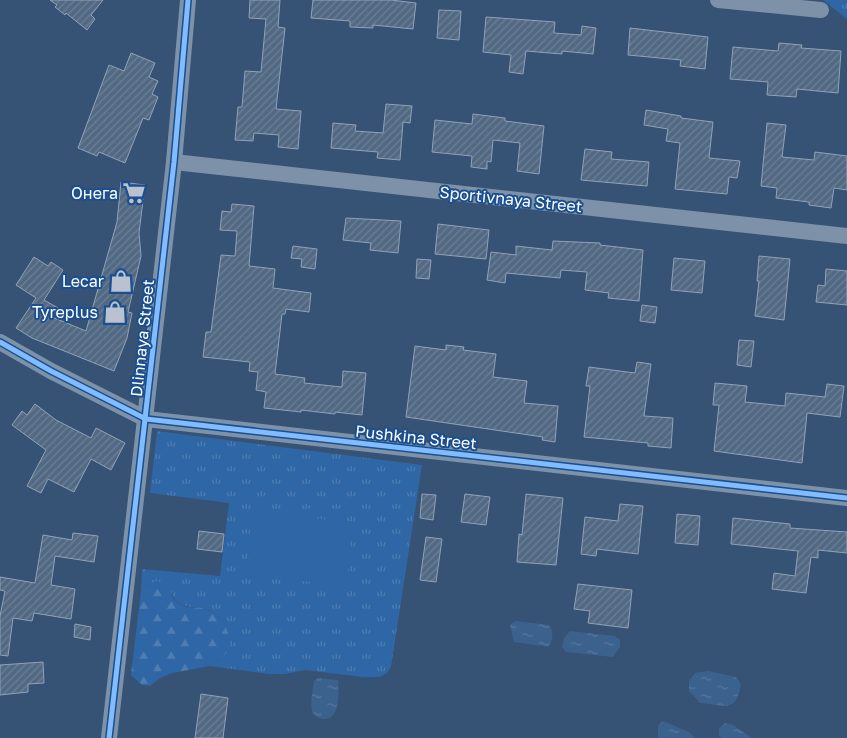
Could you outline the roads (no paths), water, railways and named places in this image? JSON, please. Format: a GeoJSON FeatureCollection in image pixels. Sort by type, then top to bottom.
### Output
{"type":"FeatureCollection","features":[{"type":"Feature","properties":{"kind":"street","name":"Dlinnaya Street"},"geometry":{"type":"LineString","coordinates":[[109,738],[174,162],[188,0]]}},
{"type":"Feature","properties":{"kind":"street"},"geometry":{"type":"LineString","coordinates":[[718,0],[815,5]]}},
{"type":"Feature","properties":{"kind":"street","name":"Sportivnaya Street"},"geometry":{"type":"LineString","coordinates":[[174,162],[847,236]]}},
{"type":"Feature","properties":{"kind":"street","name":"Pushkina Street"},"geometry":{"type":"LineString","coordinates":[[0,342],[51,371],[146,419],[847,498]]}},
{"type":"Feature","properties":{"kind":"water"},"geometry":{"type":"Polygon","coordinates":[[[515,621],[549,625],[552,630],[552,636],[549,647],[514,642],[510,625],[515,621]]]}},
{"type":"Feature","properties":{"kind":"water"},"geometry":{"type":"Polygon","coordinates":[[[570,631],[615,636],[620,640],[620,647],[613,657],[566,652],[562,647],[564,638],[570,631]]]}},
{"type":"Feature","properties":{"kind":"water"},"geometry":{"type":"Polygon","coordinates":[[[708,671],[736,677],[741,684],[739,694],[732,704],[723,706],[700,703],[689,691],[689,681],[695,673],[708,671]]]}},
{"type":"Feature","properties":{"kind":"water"},"geometry":{"type":"Polygon","coordinates":[[[318,678],[338,680],[338,704],[333,715],[329,718],[317,717],[312,709],[311,701],[314,681],[318,678]]]}},
{"type":"Feature","properties":{"kind":"water"},"geometry":{"type":"Polygon","coordinates":[[[663,721],[689,732],[695,738],[658,738],[658,726],[663,721]]]}},
{"type":"Feature","properties":{"kind":"water"},"geometry":{"type":"Polygon","coordinates":[[[725,723],[733,725],[752,738],[722,738],[719,736],[719,728],[725,723]]]}},
{"type":"Feature","properties":{"kind":"place","name":"Онега"},"geometry":{"type":"Point","coordinates":[134,193]}},
{"type":"Feature","properties":{"kind":"place","name":"Lecar"},"geometry":{"type":"Point","coordinates":[121,281]}},
{"type":"Feature","properties":{"kind":"place","name":"Tyreplus"},"geometry":{"type":"Point","coordinates":[115,312]}}]}
